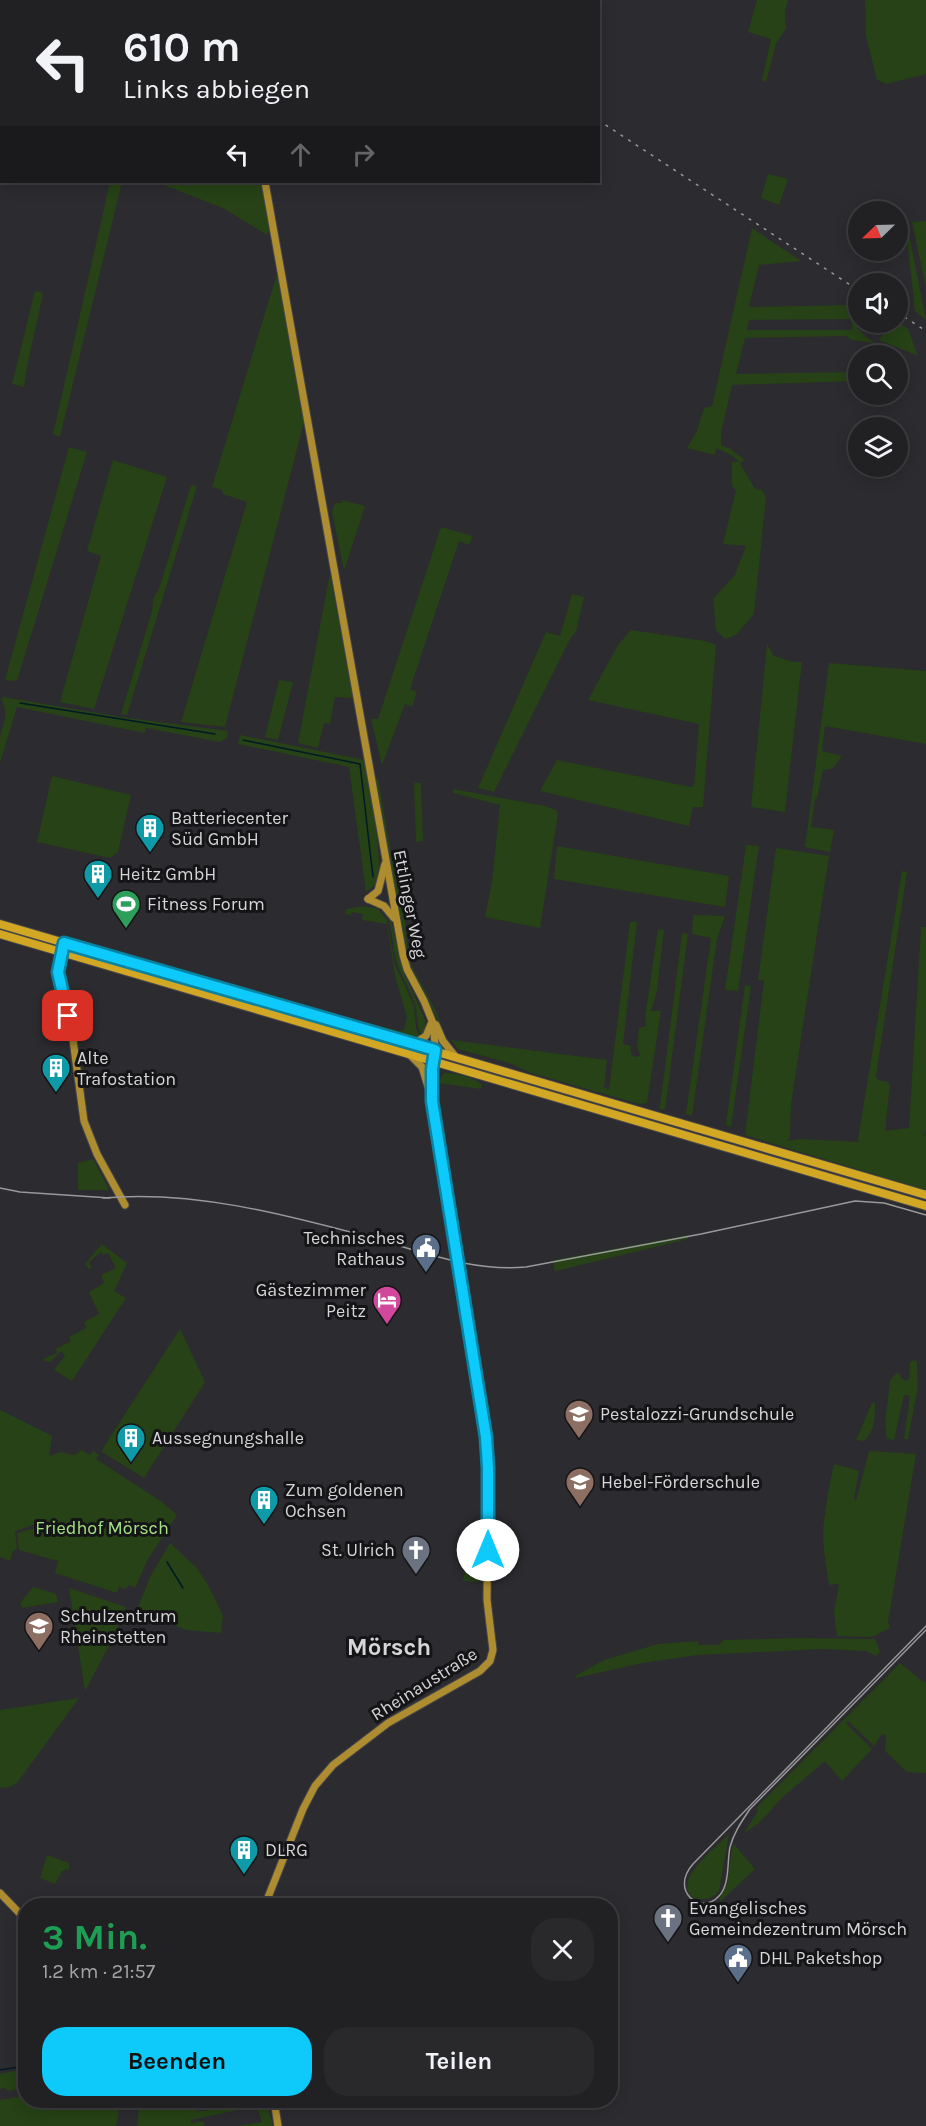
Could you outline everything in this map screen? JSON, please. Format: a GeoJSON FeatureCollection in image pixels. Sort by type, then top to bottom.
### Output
{"type":"FeatureCollection","features":[{"type":"Feature","properties":{"kind":"main road"},"geometry":{"type":"LineString","coordinates":[[0,924],[926,1195]]}},
{"type":"Feature","properties":{"kind":"main road"},"geometry":{"type":"LineString","coordinates":[[0,934],[926,1206]]}},
{"type":"Feature","properties":{"kind":"street","name":"Ettlinger Weg"},"geometry":{"type":"LineString","coordinates":[[265,183],[396,920],[406,969],[429,1012],[434,1030],[433,1061]]}},
{"type":"Feature","properties":{"kind":"street"},"geometry":{"type":"LineString","coordinates":[[386,859],[381,885],[378,891],[368,899],[384,906],[396,920]]}},
{"type":"Feature","properties":{"kind":"street"},"geometry":{"type":"LineString","coordinates":[[64,943],[58,972],[73,1040],[84,1121],[97,1154],[125,1205]]}},
{"type":"Feature","properties":{"kind":"street"},"geometry":{"type":"LineString","coordinates":[[413,1044],[423,1039],[430,1030],[429,1012]]}},
{"type":"Feature","properties":{"kind":"street"},"geometry":{"type":"LineString","coordinates":[[429,1012],[443,1041],[455,1056]]}},
{"type":"Feature","properties":{"kind":"street"},"geometry":{"type":"LineString","coordinates":[[409,1054],[422,1067],[432,1101]]}},
{"type":"Feature","properties":{"kind":"street","name":"Rheinaustraße"},"geometry":{"type":"LineString","coordinates":[[268,1898],[303,1809],[320,1779],[333,1765],[380,1728],[480,1671],[490,1661],[493,1650],[487,1600],[488,1468],[486,1437],[432,1101],[433,1061]]}},
{"type":"Feature","properties":{"kind":"street"},"geometry":{"type":"LineString","coordinates":[[0,1893],[18,1912]]}},
{"type":"Feature","properties":{"kind":"street"},"geometry":{"type":"LineString","coordinates":[[273,2108],[275,2112]]}},
{"type":"Feature","properties":{"kind":"street"},"geometry":{"type":"LineString","coordinates":[[275,2108],[278,2126]]}},
{"type":"Feature","properties":{"kind":"green space"},"geometry":{"type":"Polygon","coordinates":[[[757,0],[788,0],[785,11],[786,28],[776,44],[766,82],[762,80],[771,39],[748,32],[757,0]]]}},
{"type":"Feature","properties":{"kind":"green space"},"geometry":{"type":"Polygon","coordinates":[[[865,0],[926,0],[926,74],[887,84],[877,80],[866,36],[865,0]]]}},
{"type":"Feature","properties":{"kind":"green space"},"geometry":{"type":"Polygon","coordinates":[[[768,174],[788,179],[779,205],[761,198],[768,174]]]}},
{"type":"Feature","properties":{"kind":"green space"},"geometry":{"type":"Polygon","coordinates":[[[110,183],[122,183],[60,437],[53,434],[110,183]]]}},
{"type":"Feature","properties":{"kind":"green space"},"geometry":{"type":"Polygon","coordinates":[[[159,183],[261,183],[270,229],[267,235],[223,208],[159,183]]]}},
{"type":"Feature","properties":{"kind":"green space"},"geometry":{"type":"Polygon","coordinates":[[[926,221],[926,288],[912,222],[926,221]]]}},
{"type":"Feature","properties":{"kind":"green space"},"geometry":{"type":"Polygon","coordinates":[[[752,228],[801,261],[759,265],[749,307],[848,305],[848,319],[749,320],[747,330],[848,330],[848,333],[863,333],[875,343],[852,340],[846,336],[745,338],[736,374],[848,372],[848,381],[732,385],[721,433],[721,445],[745,460],[740,463],[755,489],[762,490],[766,497],[754,614],[736,635],[725,639],[716,630],[713,599],[735,575],[746,546],[723,544],[736,490],[732,486],[732,462],[739,462],[731,455],[716,448],[715,455],[687,448],[697,431],[704,408],[712,406],[752,228]]]}},
{"type":"Feature","properties":{"kind":"green space"},"geometry":{"type":"Polygon","coordinates":[[[908,228],[926,320],[915,311],[908,247],[908,228]]]}},
{"type":"Feature","properties":{"kind":"green space"},"geometry":{"type":"Polygon","coordinates":[[[277,274],[304,422],[225,727],[181,722],[247,502],[223,494],[222,490],[212,487],[277,274]]]}},
{"type":"Feature","properties":{"kind":"green space"},"geometry":{"type":"Polygon","coordinates":[[[35,291],[43,293],[24,387],[12,384],[35,291]]]}},
{"type":"Feature","properties":{"kind":"green space"},"geometry":{"type":"Polygon","coordinates":[[[908,329],[918,356],[908,352],[908,345],[891,345],[879,340],[884,333],[908,333],[908,329]]]}},
{"type":"Feature","properties":{"kind":"green space"},"geometry":{"type":"Polygon","coordinates":[[[69,447],[87,452],[17,681],[5,680],[69,447]]]}},
{"type":"Feature","properties":{"kind":"green space"},"geometry":{"type":"Polygon","coordinates":[[[113,460],[167,477],[94,709],[60,702],[101,556],[87,551],[113,460]]]}},
{"type":"Feature","properties":{"kind":"green space"},"geometry":{"type":"Polygon","coordinates":[[[191,485],[197,486],[127,715],[121,714],[152,611],[153,599],[159,589],[191,485]]]}},
{"type":"Feature","properties":{"kind":"green space"},"geometry":{"type":"Polygon","coordinates":[[[342,500],[365,506],[344,571],[332,512],[335,503],[342,503],[342,500]]]}},
{"type":"Feature","properties":{"kind":"green space"},"geometry":{"type":"Polygon","coordinates":[[[441,527],[473,536],[469,545],[459,541],[410,689],[417,692],[412,707],[405,704],[382,765],[371,719],[378,719],[441,527]]]}},
{"type":"Feature","properties":{"kind":"green space"},"geometry":{"type":"Polygon","coordinates":[[[330,573],[353,698],[335,697],[330,724],[324,723],[318,748],[298,743],[330,573]]]}},
{"type":"Feature","properties":{"kind":"green space"},"geometry":{"type":"Polygon","coordinates":[[[572,594],[584,597],[576,632],[570,639],[494,792],[478,788],[546,632],[560,636],[572,594]]]}},
{"type":"Feature","properties":{"kind":"green space"},"geometry":{"type":"Polygon","coordinates":[[[631,630],[705,641],[716,645],[703,807],[693,807],[689,826],[540,791],[557,760],[694,786],[699,724],[588,700],[618,645],[631,630]]]}},
{"type":"Feature","properties":{"kind":"green space"},"geometry":{"type":"Polygon","coordinates":[[[767,644],[774,656],[793,662],[802,662],[785,812],[751,807],[767,644]]]}},
{"type":"Feature","properties":{"kind":"green space"},"geometry":{"type":"Polygon","coordinates":[[[829,663],[926,671],[926,744],[825,726],[822,751],[842,756],[832,769],[823,770],[815,799],[811,827],[834,830],[830,852],[805,847],[829,663]]]}},
{"type":"Feature","properties":{"kind":"green space"},"geometry":{"type":"Polygon","coordinates":[[[279,680],[293,682],[278,740],[265,737],[279,680]]]}},
{"type":"Feature","properties":{"kind":"green space"},"geometry":{"type":"Polygon","coordinates":[[[3,697],[121,717],[228,731],[227,738],[220,742],[146,728],[145,733],[17,707],[0,763],[0,738],[5,718],[1,699],[3,697]]]}},
{"type":"Feature","properties":{"kind":"green space"},"geometry":{"type":"Polygon","coordinates":[[[240,735],[365,760],[375,812],[379,882],[366,892],[349,767],[238,744],[240,735]]]}},
{"type":"Feature","properties":{"kind":"green space"},"geometry":{"type":"Polygon","coordinates":[[[52,776],[131,795],[118,852],[110,858],[37,842],[52,776]]]}},
{"type":"Feature","properties":{"kind":"green space"},"geometry":{"type":"Polygon","coordinates":[[[378,778],[393,864],[403,891],[410,962],[437,1013],[447,1041],[409,963],[375,779],[378,778]]]}},
{"type":"Feature","properties":{"kind":"green space"},"geometry":{"type":"Polygon","coordinates":[[[414,783],[421,783],[423,841],[416,842],[414,783]]]}},
{"type":"Feature","properties":{"kind":"green space"},"geometry":{"type":"Polygon","coordinates":[[[453,789],[556,810],[558,814],[540,928],[485,917],[492,882],[500,805],[453,793],[453,789]]]}},
{"type":"Feature","properties":{"kind":"green space"},"geometry":{"type":"Polygon","coordinates":[[[746,845],[759,846],[738,991],[725,990],[746,845]]]}},
{"type":"Feature","properties":{"kind":"green space"},"geometry":{"type":"Polygon","coordinates":[[[557,846],[729,876],[725,907],[554,879],[557,846]]]}},
{"type":"Feature","properties":{"kind":"green space"},"geometry":{"type":"Polygon","coordinates":[[[776,848],[829,856],[791,1104],[790,1138],[787,1141],[800,1139],[859,1142],[902,871],[907,872],[876,1076],[878,1080],[888,1082],[890,1085],[885,1131],[909,1128],[921,927],[926,927],[926,1130],[923,1136],[926,1133],[926,1190],[745,1135],[764,981],[758,980],[776,848]]]}},
{"type":"Feature","properties":{"kind":"green space"},"geometry":{"type":"Polygon","coordinates":[[[365,906],[378,909],[387,920],[395,965],[414,1006],[416,1028],[420,1038],[407,1039],[259,996],[259,991],[354,1020],[404,1030],[407,1017],[395,976],[387,924],[362,920],[363,914],[352,912],[351,916],[345,913],[346,909],[365,906]]]}},
{"type":"Feature","properties":{"kind":"green space"},"geometry":{"type":"Polygon","coordinates":[[[386,913],[392,924],[402,968],[425,1020],[425,1032],[422,1036],[415,1004],[396,960],[386,913]]]}},
{"type":"Feature","properties":{"kind":"green space"},"geometry":{"type":"Polygon","coordinates":[[[693,915],[725,916],[717,939],[692,1116],[686,1114],[711,938],[692,934],[693,915]]]}},
{"type":"Feature","properties":{"kind":"green space"},"geometry":{"type":"Polygon","coordinates":[[[630,922],[637,922],[623,1044],[631,1046],[631,1053],[634,1057],[640,1056],[637,1046],[639,1028],[646,1026],[645,1017],[658,929],[664,930],[657,991],[651,1011],[661,1011],[647,1103],[639,1104],[531,1073],[509,1063],[458,1049],[451,1040],[607,1060],[604,1088],[609,1089],[630,922]]]}},
{"type":"Feature","properties":{"kind":"green space"},"geometry":{"type":"Polygon","coordinates":[[[682,933],[688,934],[665,1110],[658,1108],[682,933]]]}},
{"type":"Feature","properties":{"kind":"green space"},"geometry":{"type":"Polygon","coordinates":[[[745,985],[751,986],[731,1127],[726,1125],[745,985]]]}},
{"type":"Feature","properties":{"kind":"green space"},"geometry":{"type":"Polygon","coordinates":[[[444,1073],[473,1079],[482,1084],[481,1089],[438,1083],[444,1073]]]}},
{"type":"Feature","properties":{"kind":"green space"},"geometry":{"type":"Polygon","coordinates":[[[93,1159],[108,1190],[78,1190],[78,1163],[93,1159]]]}},
{"type":"Feature","properties":{"kind":"green space"},"geometry":{"type":"Polygon","coordinates":[[[688,1235],[688,1239],[554,1270],[554,1260],[688,1235]]]}},
{"type":"Feature","properties":{"kind":"green space"},"geometry":{"type":"Polygon","coordinates":[[[102,1244],[127,1263],[114,1291],[126,1298],[72,1381],[54,1370],[65,1356],[61,1351],[50,1362],[42,1360],[57,1353],[56,1349],[71,1341],[69,1337],[86,1328],[84,1322],[99,1314],[89,1292],[104,1283],[101,1275],[116,1268],[108,1253],[103,1255],[101,1252],[89,1262],[92,1268],[89,1269],[85,1264],[102,1244]]]}},
{"type":"Feature","properties":{"kind":"green space","name":"Friedhof Mörsch"},"geometry":{"type":"Polygon","coordinates":[[[180,1329],[205,1382],[144,1478],[102,1452],[180,1329]]]}},
{"type":"Feature","properties":{"kind":"green space"},"geometry":{"type":"Polygon","coordinates":[[[914,1360],[917,1362],[918,1387],[908,1439],[904,1439],[910,1396],[904,1395],[894,1440],[887,1439],[885,1424],[890,1381],[896,1373],[906,1381],[909,1379],[910,1362],[914,1360]]]}},
{"type":"Feature","properties":{"kind":"green space"},"geometry":{"type":"Polygon","coordinates":[[[872,1403],[875,1403],[874,1424],[864,1441],[856,1440],[872,1403]]]}},
{"type":"Feature","properties":{"kind":"green space","name":"Friedhof Mörsch"},"geometry":{"type":"Polygon","coordinates":[[[0,1410],[52,1436],[49,1456],[61,1452],[75,1455],[82,1450],[90,1455],[93,1451],[99,1455],[96,1459],[162,1502],[177,1515],[148,1559],[135,1588],[129,1585],[126,1589],[119,1587],[117,1593],[55,1573],[58,1561],[19,1550],[17,1533],[40,1527],[39,1523],[15,1531],[17,1549],[13,1551],[10,1561],[0,1557],[0,1410]]]}},
{"type":"Feature","properties":{"kind":"green space"},"geometry":{"type":"Polygon","coordinates":[[[869,1451],[916,1454],[888,1622],[890,1628],[872,1637],[837,1636],[834,1613],[839,1584],[829,1585],[823,1544],[827,1499],[834,1464],[859,1471],[854,1499],[856,1501],[869,1451]]]}},
{"type":"Feature","properties":{"kind":"green space"},"geometry":{"type":"Polygon","coordinates":[[[478,1540],[483,1541],[481,1582],[463,1581],[467,1559],[478,1540]]]}},
{"type":"Feature","properties":{"kind":"green space"},"geometry":{"type":"Polygon","coordinates":[[[170,1543],[197,1568],[209,1587],[223,1616],[221,1633],[186,1630],[137,1610],[150,1577],[170,1543]]]}},
{"type":"Feature","properties":{"kind":"green space"},"geometry":{"type":"Polygon","coordinates":[[[33,1587],[56,1594],[58,1602],[22,1608],[20,1603],[33,1587]]]}},
{"type":"Feature","properties":{"kind":"green space"},"geometry":{"type":"Polygon","coordinates":[[[69,1588],[126,1607],[110,1644],[85,1691],[69,1588]]]}},
{"type":"Feature","properties":{"kind":"green space"},"geometry":{"type":"Polygon","coordinates":[[[875,1639],[880,1652],[876,1656],[866,1651],[823,1649],[698,1655],[642,1663],[576,1678],[575,1676],[604,1660],[658,1644],[698,1641],[699,1645],[719,1645],[723,1640],[875,1639]]]}},
{"type":"Feature","properties":{"kind":"green space"},"geometry":{"type":"Polygon","coordinates":[[[900,1663],[926,1682],[926,1773],[907,1772],[885,1751],[886,1735],[882,1734],[874,1746],[848,1721],[846,1723],[872,1749],[842,1781],[825,1761],[782,1798],[759,1823],[744,1833],[758,1811],[757,1807],[900,1663]]]}},
{"type":"Feature","properties":{"kind":"green space"},"geometry":{"type":"Polygon","coordinates":[[[79,1698],[17,1783],[10,1787],[0,1788],[0,1710],[79,1698]]]}},
{"type":"Feature","properties":{"kind":"green space"},"geometry":{"type":"Polygon","coordinates":[[[729,1834],[719,1891],[709,1898],[692,1897],[687,1888],[690,1875],[729,1834]]]}},
{"type":"Feature","properties":{"kind":"green space"},"geometry":{"type":"Polygon","coordinates":[[[733,1843],[755,1869],[720,1902],[727,1884],[733,1843]]]}},
{"type":"Feature","properties":{"kind":"green space"},"geometry":{"type":"Polygon","coordinates":[[[47,1855],[69,1863],[69,1869],[62,1871],[55,1884],[40,1878],[47,1855]]]}},
{"type":"Feature","properties":{"kind":"green space"},"geometry":{"type":"Polygon","coordinates":[[[18,2070],[18,2089],[8,2091],[5,2088],[0,2089],[0,2074],[18,2070]]]}},
{"type":"Feature","properties":{"kind":"green space"},"geometry":{"type":"Polygon","coordinates":[[[18,2097],[18,2108],[119,2108],[116,2126],[0,2126],[0,2100],[18,2097]]]}},
{"type":"Feature","properties":{"kind":"green space"},"geometry":{"type":"Polygon","coordinates":[[[139,2108],[195,2108],[197,2111],[203,2111],[220,2108],[247,2108],[191,2120],[191,2123],[204,2121],[204,2126],[137,2126],[139,2108]]]}},
{"type":"Feature","properties":{"kind":"green space"},"geometry":{"type":"Polygon","coordinates":[[[257,2108],[268,2108],[273,2126],[239,2126],[262,2122],[257,2108]]]}},
{"type":"Feature","properties":{"kind":"waterway"},"geometry":{"type":"LineString","coordinates":[[20,703],[215,734]]}},
{"type":"Feature","properties":{"kind":"waterway"},"geometry":{"type":"LineString","coordinates":[[243,740],[360,764],[373,877]]}},
{"type":"Feature","properties":{"kind":"waterway"},"geometry":{"type":"LineString","coordinates":[[167,1562],[183,1588]]}},
{"type":"Feature","properties":{"kind":"waterway"},"geometry":{"type":"LineString","coordinates":[[0,2070],[18,2067]]}},
{"type":"Feature","properties":{"kind":"tram line"},"geometry":{"type":"LineString","coordinates":[[0,1188],[20,1192],[110,1198]]}},
{"type":"Feature","properties":{"kind":"tram line"},"geometry":{"type":"LineString","coordinates":[[103,1198],[170,1197],[237,1206],[337,1228],[446,1259],[506,1268],[526,1267],[701,1234],[855,1201],[884,1203],[926,1215]]}},
{"type":"Feature","properties":{"kind":"tram line"},"geometry":{"type":"LineString","coordinates":[[926,1626],[693,1864],[686,1874],[684,1883],[690,1898],[704,1903],[719,1896],[727,1879],[732,1842],[738,1827],[750,1809],[926,1630]]}},
{"type":"Feature","properties":{"kind":"railway"},"geometry":{"type":"LineString","coordinates":[[600,121],[848,283]]}},
{"type":"Feature","properties":{"kind":"railway"},"geometry":{"type":"LineString","coordinates":[[908,319],[926,331]]}},
{"type":"Feature","properties":{"kind":"place","name":"Batteriecenter Süd GmbH"},"geometry":{"type":"Point","coordinates":[150,854]}},
{"type":"Feature","properties":{"kind":"place","name":"Heitz GmbH"},"geometry":{"type":"Point","coordinates":[98,900]}},
{"type":"Feature","properties":{"kind":"place","name":"Fitness Forum"},"geometry":{"type":"Point","coordinates":[126,930]}},
{"type":"Feature","properties":{"kind":"place","name":"Alte Trafostation"},"geometry":{"type":"Point","coordinates":[56,1094]}},
{"type":"Feature","properties":{"kind":"place","name":"Technisches Rathaus"},"geometry":{"type":"Point","coordinates":[426,1274]}},
{"type":"Feature","properties":{"kind":"place","name":"Gästezimmer Peitz"},"geometry":{"type":"Point","coordinates":[387,1326]}},
{"type":"Feature","properties":{"kind":"place","name":"Pestalozzi-Grundschule"},"geometry":{"type":"Point","coordinates":[579,1440]}},
{"type":"Feature","properties":{"kind":"place","name":"Aussegnungshalle"},"geometry":{"type":"Point","coordinates":[131,1464]}},
{"type":"Feature","properties":{"kind":"place","name":"Hebel-Förderschule"},"geometry":{"type":"Point","coordinates":[580,1508]}},
{"type":"Feature","properties":{"kind":"place","name":"Zum goldenen Ochsen"},"geometry":{"type":"Point","coordinates":[264,1526]}},
{"type":"Feature","properties":{"kind":"place","name":"St. Ulrich"},"geometry":{"type":"Point","coordinates":[416,1576]}},
{"type":"Feature","properties":{"kind":"place","name":"Schulzentrum Rheinstetten"},"geometry":{"type":"Point","coordinates":[39,1652]}},
{"type":"Feature","properties":{"kind":"place","name":"DLRG"},"geometry":{"type":"Point","coordinates":[244,1876]}},
{"type":"Feature","properties":{"kind":"place","name":"Evangelisches Gemeindezentrum Mörsch"},"geometry":{"type":"Point","coordinates":[668,1944]}},
{"type":"Feature","properties":{"kind":"place","name":"DHL Paketshop"},"geometry":{"type":"Point","coordinates":[738,1984]}},
{"type":"Feature","properties":{"kind":"district","name":"Mörsch"},"geometry":{"type":"Point","coordinates":[389,1647]}},
{"type":"Feature","properties":{"kind":"route"},"geometry":{"type":"LineString","coordinates":[[68,1016],[58,972],[64,943],[435,1050],[432,1069],[432,1101],[486,1437],[488,1550]]}}]}
